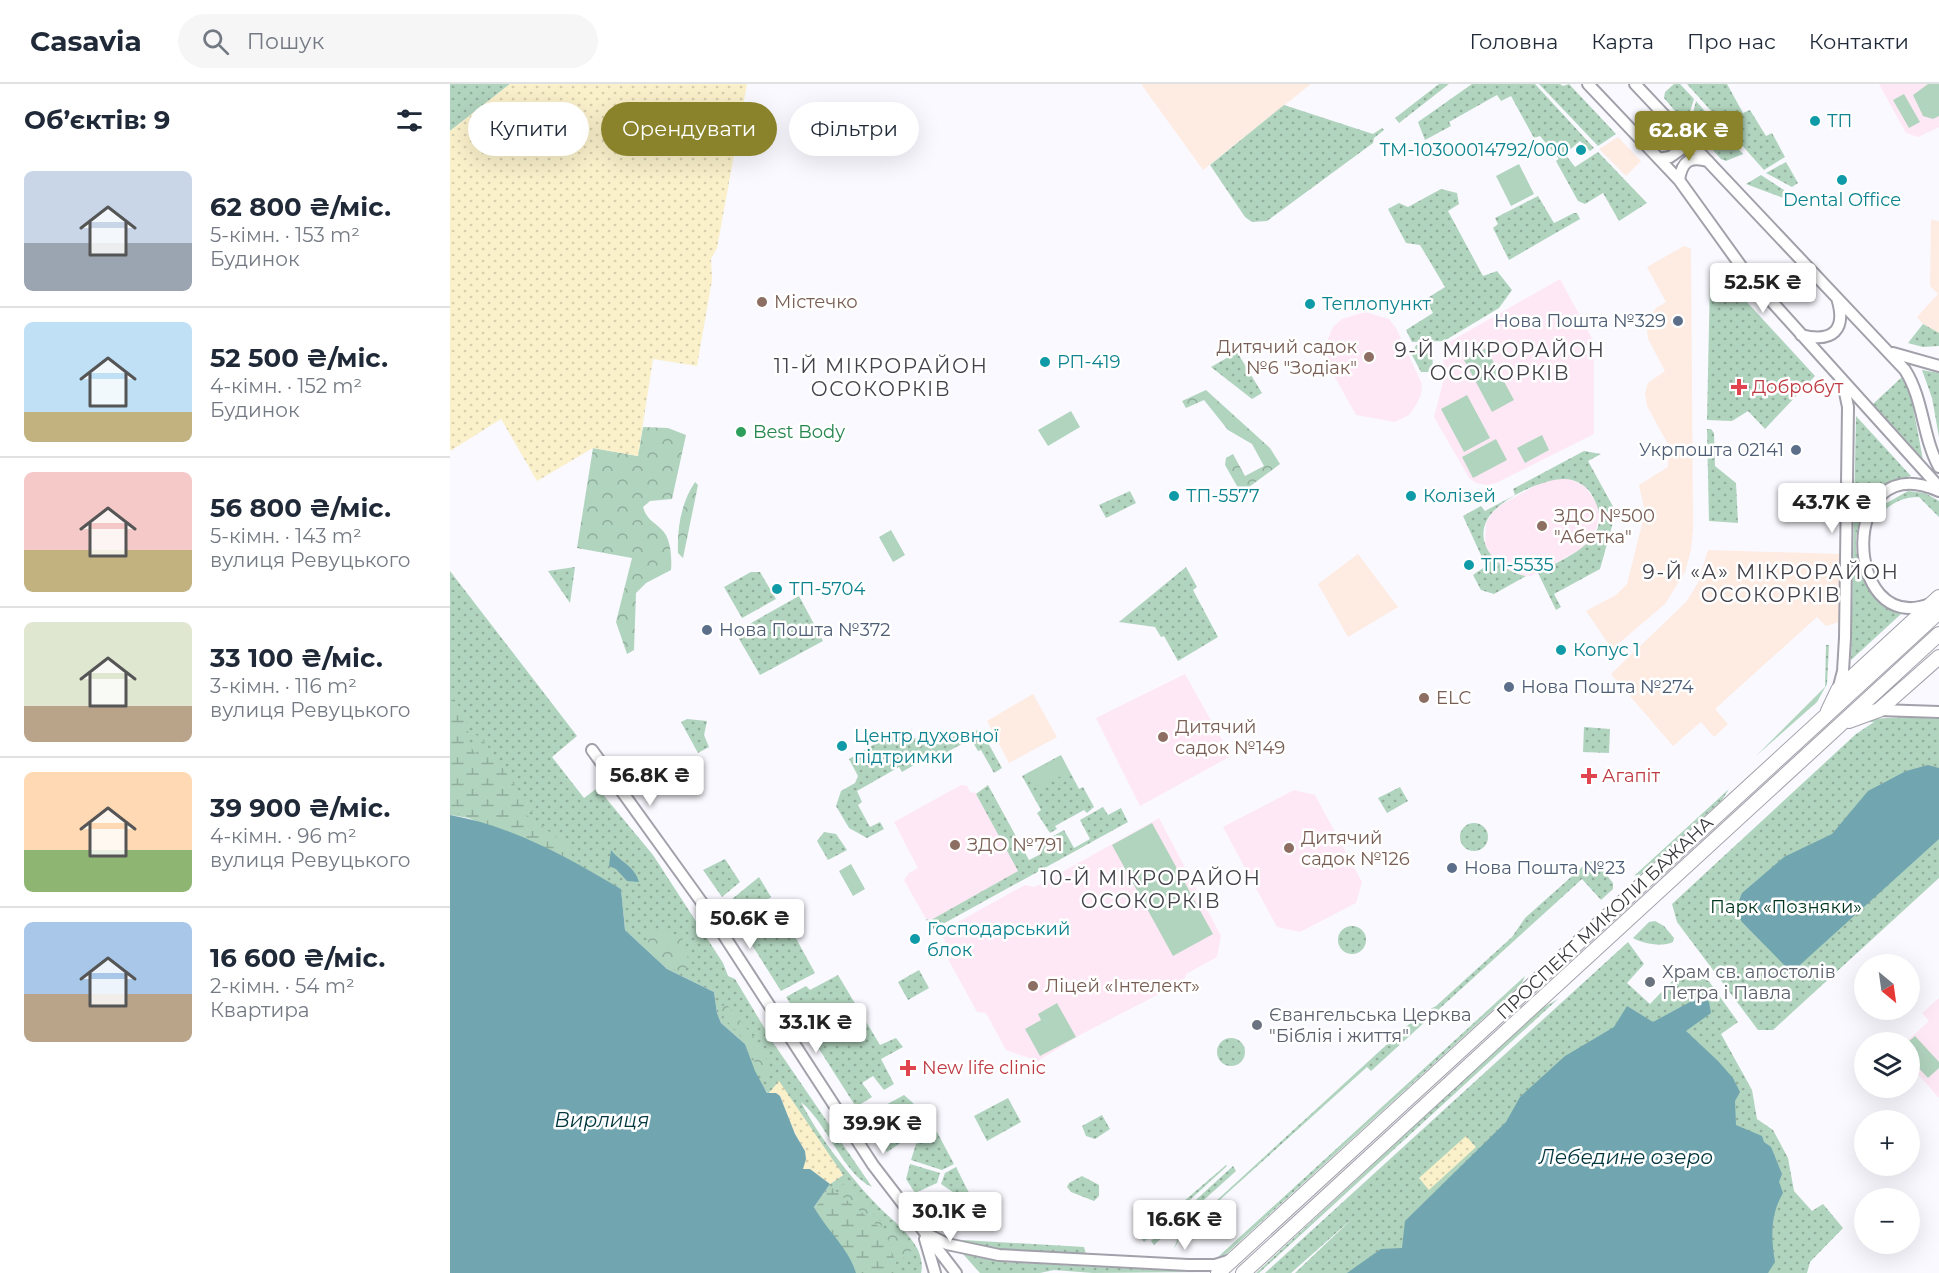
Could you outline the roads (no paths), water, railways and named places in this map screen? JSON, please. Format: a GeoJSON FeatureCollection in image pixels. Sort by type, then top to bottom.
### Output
{"type":"FeatureCollection","features":[{"type":"Feature","properties":{"kind":"highway"},"geometry":{"type":"LineString","coordinates":[[1827,716],[1838,690],[1937,604]]}},
{"type":"Feature","properties":{"kind":"highway","name":"ПРОСПЕКТ МИКОЛИ БАЖАНА"},"geometry":{"type":"LineString","coordinates":[[1218,1273],[1827,716],[1937,604]]}},
{"type":"Feature","properties":{"kind":"highway","name":"ПРОСПЕКТ МИКОЛИ БАЖАНА"},"geometry":{"type":"LineString","coordinates":[[1243,1273],[1939,634]]}},
{"type":"Feature","properties":{"kind":"highway"},"geometry":{"type":"LineString","coordinates":[[1839,726],[1879,710],[1939,657]]}},
{"type":"Feature","properties":{"kind":"street"},"geometry":{"type":"LineString","coordinates":[[1588,84],[1679,180],[1746,273],[1939,489]]}},
{"type":"Feature","properties":{"kind":"street"},"geometry":{"type":"LineString","coordinates":[[1635,84],[1891,353],[1912,380],[1928,445],[1939,467]]}},
{"type":"Feature","properties":{"kind":"street"},"geometry":{"type":"LineString","coordinates":[[1659,159],[1670,158],[1680,150],[1683,133]]}},
{"type":"Feature","properties":{"kind":"street"},"geometry":{"type":"LineString","coordinates":[[1679,180],[1683,165],[1687,160],[1693,158],[1708,161]]}},
{"type":"Feature","properties":{"kind":"street"},"geometry":{"type":"LineString","coordinates":[[1801,335],[1823,338],[1834,332],[1841,319],[1837,297]]}},
{"type":"Feature","properties":{"kind":"street"},"geometry":{"type":"LineString","coordinates":[[1891,353],[1939,366]]}},
{"type":"Feature","properties":{"kind":"street"},"geometry":{"type":"LineString","coordinates":[[1838,690],[1843,671],[1845,638],[1848,419],[1842,380]]}},
{"type":"Feature","properties":{"kind":"street"},"geometry":{"type":"LineString","coordinates":[[1937,604],[1910,610],[1899,608],[1885,599],[1868,578],[1863,550],[1868,516],[1880,495],[1903,484],[1914,482],[1939,489]]}},
{"type":"Feature","properties":{"kind":"street"},"geometry":{"type":"LineString","coordinates":[[1879,710],[1939,712]]}},
{"type":"Feature","properties":{"kind":"street"},"geometry":{"type":"LineString","coordinates":[[592,750],[708,911],[842,1119],[956,1273]]}},
{"type":"Feature","properties":{"kind":"street"},"geometry":{"type":"LineString","coordinates":[[922,1230],[947,1244],[999,1255],[1197,1265],[1215,1265],[1233,1260]]}},
{"type":"Feature","properties":{"kind":"street"},"geometry":{"type":"LineString","coordinates":[[922,1230],[935,1273]]}},
{"type":"Feature","properties":{"kind":"water"},"geometry":{"type":"Polygon","coordinates":[[[1928,765],[1939,768],[1939,839],[1801,964],[1795,968],[1787,968],[1742,922],[1735,911],[1742,893],[1784,857],[1832,834],[1868,791],[1906,771],[1928,765]]]}},
{"type":"Feature","properties":{"kind":"water","name":"Вирлиця"},"geometry":{"type":"Polygon","coordinates":[[[450,815],[495,827],[538,844],[621,889],[625,930],[667,969],[714,992],[721,1023],[745,1044],[755,1071],[767,1093],[776,1093],[780,1096],[795,1134],[805,1151],[806,1159],[803,1169],[810,1169],[830,1184],[814,1207],[843,1247],[856,1273],[450,1273],[450,815]]]}},
{"type":"Feature","properties":{"kind":"water"},"geometry":{"type":"Polygon","coordinates":[[[611,850],[631,868],[639,882],[627,881],[616,869],[609,866],[611,850]]]}},
{"type":"Feature","properties":{"kind":"water","name":"Лебедине озеро"},"geometry":{"type":"Polygon","coordinates":[[[1701,996],[1709,1002],[1711,1013],[1686,1031],[1733,1078],[1740,1092],[1735,1101],[1736,1125],[1762,1136],[1764,1142],[1771,1147],[1782,1174],[1779,1182],[1783,1193],[1776,1210],[1773,1227],[1775,1262],[1768,1273],[1347,1273],[1381,1249],[1402,1248],[1405,1221],[1506,1122],[1520,1097],[1565,1056],[1614,1027],[1627,1006],[1653,1022],[1701,996]]]}},
{"type":"Feature","properties":{"kind":"place","name":"ТП"},"geometry":{"type":"Point","coordinates":[1815,121]}},
{"type":"Feature","properties":{"kind":"place","name":"ТМ-10300014792/000"},"geometry":{"type":"Point","coordinates":[1581,150]}},
{"type":"Feature","properties":{"kind":"place","name":"Dental Office"},"geometry":{"type":"Point","coordinates":[1842,180]}},
{"type":"Feature","properties":{"kind":"place","name":"Містечко"},"geometry":{"type":"Point","coordinates":[762,302]}},
{"type":"Feature","properties":{"kind":"place","name":"Теплопункт"},"geometry":{"type":"Point","coordinates":[1310,304]}},
{"type":"Feature","properties":{"kind":"place","name":"Нова Пошта №329"},"geometry":{"type":"Point","coordinates":[1678,321]}},
{"type":"Feature","properties":{"kind":"place","name":"Дитячий садок №6 \"Зодіак\""},"geometry":{"type":"Point","coordinates":[1369,357]}},
{"type":"Feature","properties":{"kind":"place","name":"РП-419"},"geometry":{"type":"Point","coordinates":[1045,362]}},
{"type":"Feature","properties":{"kind":"place","name":"Добробут"},"geometry":{"type":"Point","coordinates":[1739,387]}},
{"type":"Feature","properties":{"kind":"place","name":"Best Body"},"geometry":{"type":"Point","coordinates":[741,432]}},
{"type":"Feature","properties":{"kind":"place","name":"Укрпошта 02141"},"geometry":{"type":"Point","coordinates":[1796,450]}},
{"type":"Feature","properties":{"kind":"place","name":"ТП-5577"},"geometry":{"type":"Point","coordinates":[1174,496]}},
{"type":"Feature","properties":{"kind":"place","name":"Колізей"},"geometry":{"type":"Point","coordinates":[1411,496]}},
{"type":"Feature","properties":{"kind":"place","name":"ЗДО №500 \"Абетка\""},"geometry":{"type":"Point","coordinates":[1542,526]}},
{"type":"Feature","properties":{"kind":"place","name":"ТП-5535"},"geometry":{"type":"Point","coordinates":[1469,565]}},
{"type":"Feature","properties":{"kind":"place","name":"ТП-5704"},"geometry":{"type":"Point","coordinates":[777,589]}},
{"type":"Feature","properties":{"kind":"place","name":"Нова Пошта №372"},"geometry":{"type":"Point","coordinates":[707,630]}},
{"type":"Feature","properties":{"kind":"place","name":"Копус 1"},"geometry":{"type":"Point","coordinates":[1561,650]}},
{"type":"Feature","properties":{"kind":"place","name":"Нова Пошта №274"},"geometry":{"type":"Point","coordinates":[1509,687]}},
{"type":"Feature","properties":{"kind":"place","name":"ELC"},"geometry":{"type":"Point","coordinates":[1424,698]}},
{"type":"Feature","properties":{"kind":"place","name":"Дитячий садок №149"},"geometry":{"type":"Point","coordinates":[1163,737]}},
{"type":"Feature","properties":{"kind":"place","name":"Центр духовної підтримки"},"geometry":{"type":"Point","coordinates":[842,746]}},
{"type":"Feature","properties":{"kind":"place","name":"Агапіт"},"geometry":{"type":"Point","coordinates":[1589,776]}},
{"type":"Feature","properties":{"kind":"place","name":"ЗДО №791"},"geometry":{"type":"Point","coordinates":[955,845]}},
{"type":"Feature","properties":{"kind":"place","name":"Дитячий садок №126"},"geometry":{"type":"Point","coordinates":[1289,848]}},
{"type":"Feature","properties":{"kind":"place","name":"Нова Пошта №23"},"geometry":{"type":"Point","coordinates":[1452,868]}},
{"type":"Feature","properties":{"kind":"place","name":"Господарський блок"},"geometry":{"type":"Point","coordinates":[915,939]}},
{"type":"Feature","properties":{"kind":"place","name":"Храм св. апостолів Петра і Павла"},"geometry":{"type":"Point","coordinates":[1650,982]}},
{"type":"Feature","properties":{"kind":"place","name":"Ліцей «Інтелект»"},"geometry":{"type":"Point","coordinates":[1033,986]}},
{"type":"Feature","properties":{"kind":"place","name":"Євангельська Церква \"Біблія і життя\""},"geometry":{"type":"Point","coordinates":[1257,1025]}},
{"type":"Feature","properties":{"kind":"place","name":"New life clinic"},"geometry":{"type":"Point","coordinates":[908,1068]}},
{"type":"Feature","properties":{"kind":"district","name":"9-Й МІКРОРАЙОН ОСОКОРКІВ"},"geometry":{"type":"Point","coordinates":[1500,362]}},
{"type":"Feature","properties":{"kind":"district","name":"11-Й МІКРОРАЙОН ОСОКОРКІВ"},"geometry":{"type":"Point","coordinates":[881,378]}},
{"type":"Feature","properties":{"kind":"district","name":"9-Й «А» МІКРОРАЙОН ОСОКОРКІВ"},"geometry":{"type":"Point","coordinates":[1771,584]}},
{"type":"Feature","properties":{"kind":"district","name":"10-Й МІКРОРАЙОН ОСОКОРКІВ"},"geometry":{"type":"Point","coordinates":[1151,890]}},
{"type":"Feature","properties":{"kind":"park label","name":"Парк «Позняки»"},"geometry":{"type":"Point","coordinates":[1786,907]}}]}
